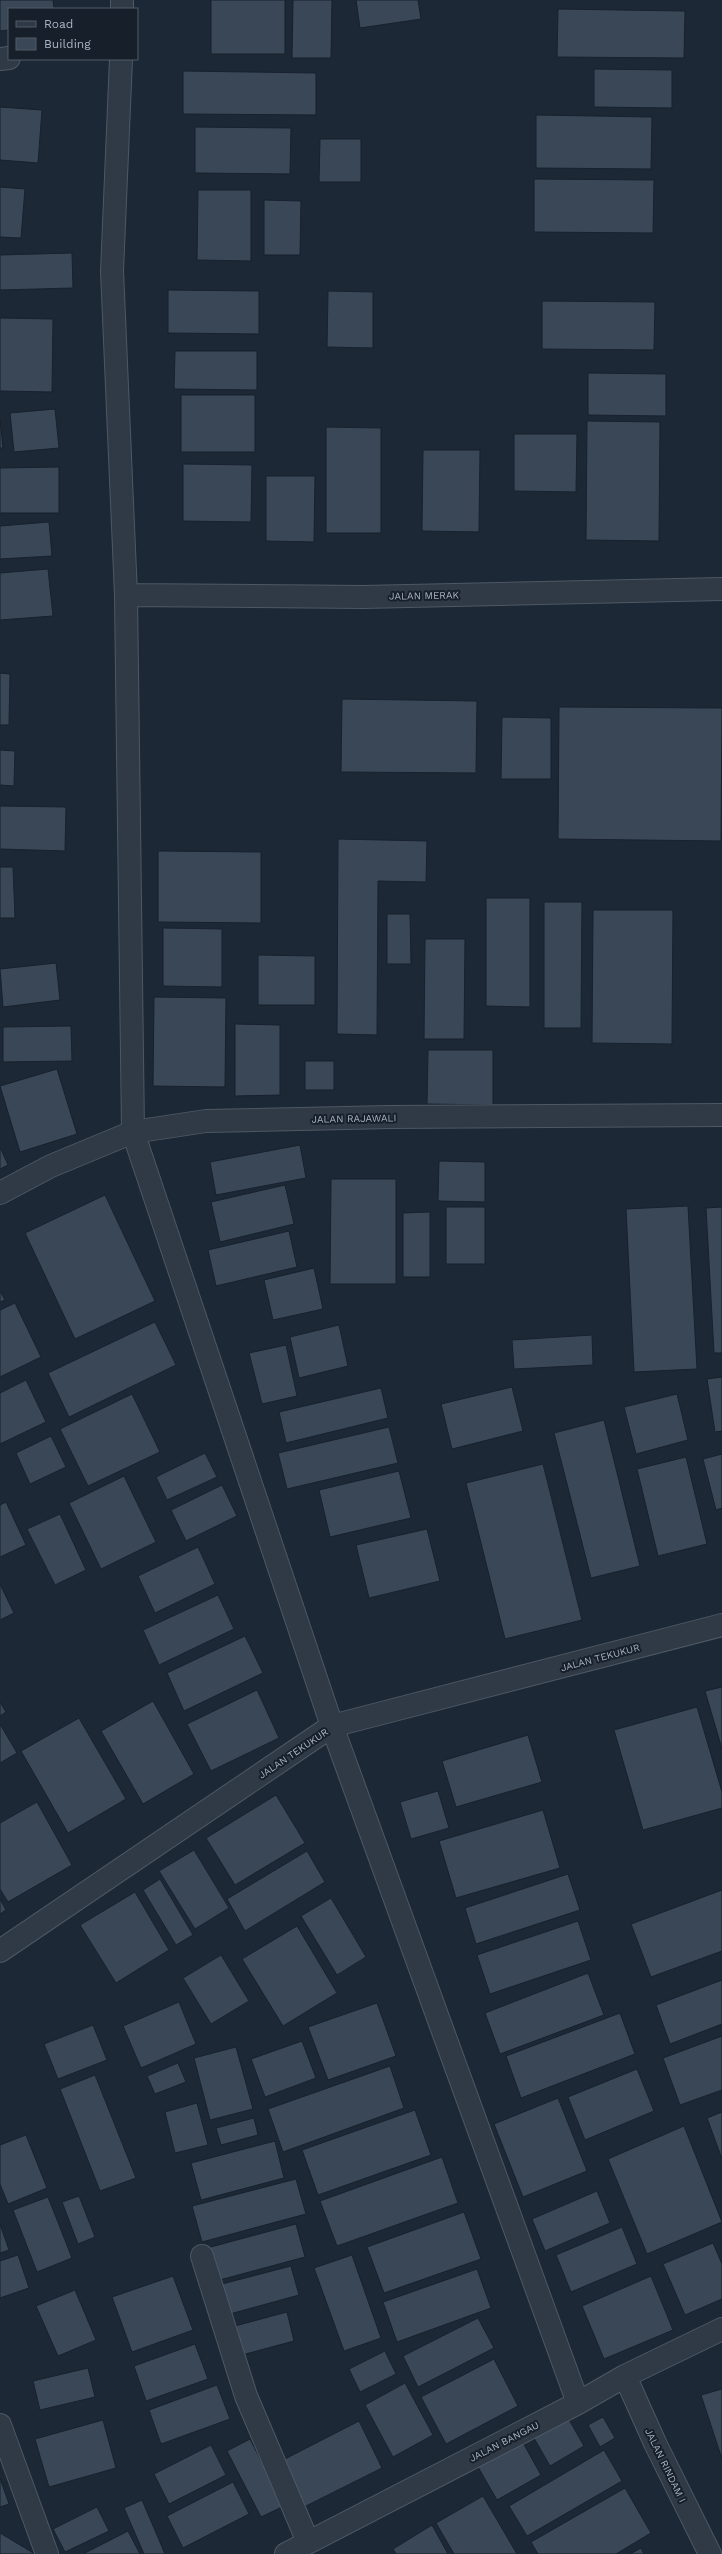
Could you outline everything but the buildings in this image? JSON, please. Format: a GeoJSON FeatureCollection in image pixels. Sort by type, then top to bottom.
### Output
{"type":"FeatureCollection","features":[{"type":"Feature","properties":{"kind":"street"},"geometry":{"type":"LineString","coordinates":[[121,60],[112,271],[126,595],[133,1132],[332,1726],[578,2402]]}},
{"type":"Feature","properties":{"kind":"street","name":"JALAN MERAK"},"geometry":{"type":"LineString","coordinates":[[126,595],[363,597],[722,589]]}},
{"type":"Feature","properties":{"kind":"street","name":"JALAN RAJAWALI"},"geometry":{"type":"LineString","coordinates":[[0,1193],[51,1166],[133,1132],[206,1122],[390,1117],[722,1115]]}},
{"type":"Feature","properties":{"kind":"street","name":"JALAN TEKUKUR"},"geometry":{"type":"LineString","coordinates":[[0,1951],[332,1726],[722,1625]]}},
{"type":"Feature","properties":{"kind":"street"},"geometry":{"type":"LineString","coordinates":[[202,2256],[246,2396],[308,2542]]}},
{"type":"Feature","properties":{"kind":"street","name":"JALAN BANGAU"},"geometry":{"type":"LineString","coordinates":[[286,2554],[625,2376],[722,2329]]}},
{"type":"Feature","properties":{"kind":"street","name":"JALAN RINDAM I"},"geometry":{"type":"LineString","coordinates":[[625,2376],[655,2443],[710,2554]]}},
{"type":"Feature","properties":{"kind":"street"},"geometry":{"type":"LineString","coordinates":[[0,2425],[48,2554]]}}]}
